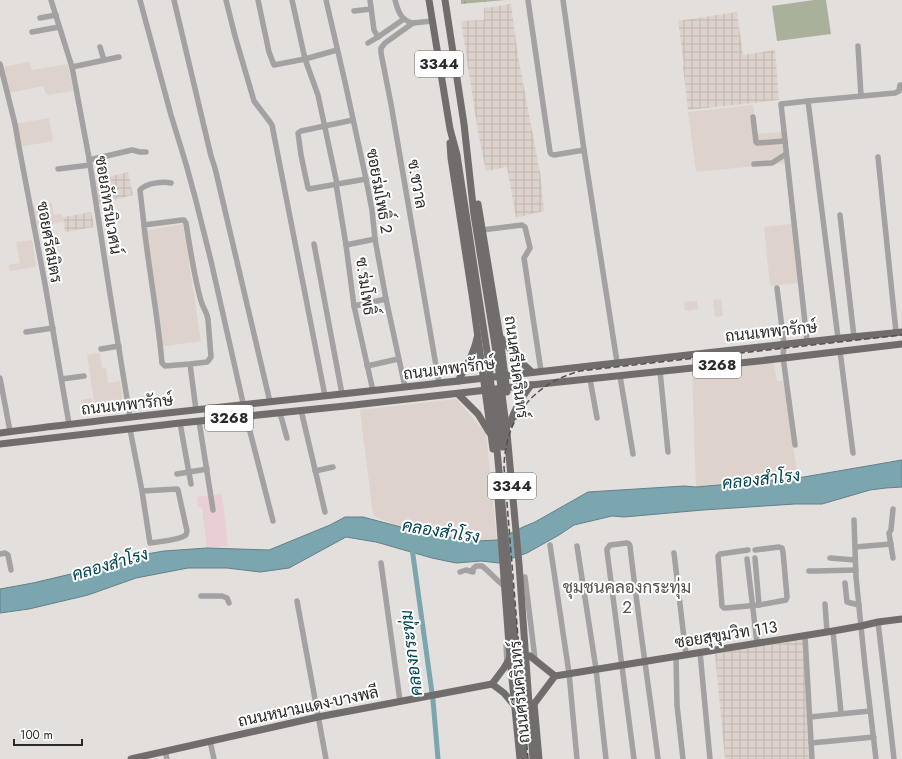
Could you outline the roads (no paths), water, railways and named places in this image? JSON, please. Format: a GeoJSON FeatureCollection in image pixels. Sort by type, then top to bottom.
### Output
{"type":"FeatureCollection","features":[{"type":"Feature","properties":{"kind":"main road","name":"ถนนศรีนครินทร์"},"geometry":{"type":"LineString","coordinates":[[429,0],[450,129],[457,156],[489,364],[509,565],[524,759]]}},
{"type":"Feature","properties":{"kind":"main road","name":"ถนนศรีนครินทร์"},"geometry":{"type":"LineString","coordinates":[[445,0],[464,124],[474,215],[498,364],[507,433],[533,759]]}},
{"type":"Feature","properties":{"kind":"main road","name":"ถนนศรีนครินทร์"},"geometry":{"type":"LineString","coordinates":[[464,124],[470,149],[505,375],[528,628],[533,658],[534,704],[539,759]]}},
{"type":"Feature","properties":{"kind":"main road","name":"ถนนศรีนครินทร์"},"geometry":{"type":"LineString","coordinates":[[450,129],[451,158],[474,301],[492,435],[508,633],[508,661],[515,705],[520,759]]}},
{"type":"Feature","properties":{"kind":"main road"},"geometry":{"type":"LineString","coordinates":[[474,301],[477,306],[485,308],[492,304],[494,297]]}},
{"type":"Feature","properties":{"kind":"main road"},"geometry":{"type":"LineString","coordinates":[[485,308],[497,390],[503,447]]}},
{"type":"Feature","properties":{"kind":"main road","name":"ถนนเทพารักษ์"},"geometry":{"type":"LineString","coordinates":[[0,433],[617,362],[899,332]]}},
{"type":"Feature","properties":{"kind":"main road"},"geometry":{"type":"LineString","coordinates":[[458,381],[475,346],[478,334]]}},
{"type":"Feature","properties":{"kind":"main road"},"geometry":{"type":"LineString","coordinates":[[500,337],[521,362],[532,372]]}},
{"type":"Feature","properties":{"kind":"main road","name":"ถนนเทพารักษ์"},"geometry":{"type":"LineString","coordinates":[[0,444],[180,423],[497,390],[840,351],[889,344],[902,344]]}},
{"type":"Feature","properties":{"kind":"main road"},"geometry":{"type":"LineString","coordinates":[[510,424],[514,412],[531,385]]}},
{"type":"Feature","properties":{"kind":"main road"},"geometry":{"type":"LineString","coordinates":[[458,394],[478,414],[492,435]]}},
{"type":"Feature","properties":{"kind":"main road"},"geometry":{"type":"LineString","coordinates":[[494,458],[496,450],[503,447],[509,449],[512,456]]}},
{"type":"Feature","properties":{"kind":"main road","name":"ซอยสุขุมวิท 113"},"geometry":{"type":"LineString","coordinates":[[555,676],[805,636],[878,622],[902,620]]}},
{"type":"Feature","properties":{"kind":"main road"},"geometry":{"type":"LineString","coordinates":[[533,658],[555,676],[534,704]]}},
{"type":"Feature","properties":{"kind":"main road"},"geometry":{"type":"LineString","coordinates":[[508,661],[492,684],[504,692],[515,705]]}},
{"type":"Feature","properties":{"kind":"main road","name":"ถนนหนามแดง-บางพลี"},"geometry":{"type":"LineString","coordinates":[[131,759],[318,717],[492,684]]}},
{"type":"Feature","properties":{"kind":"street","name":"ซอยภัทรนิเวศน์"},"geometry":{"type":"LineString","coordinates":[[51,0],[72,67],[130,417]]}},
{"type":"Feature","properties":{"kind":"street"},"geometry":{"type":"LineString","coordinates":[[140,0],[195,197],[243,405],[273,521]]}},
{"type":"Feature","properties":{"kind":"street"},"geometry":{"type":"LineString","coordinates":[[174,0],[270,402]]}},
{"type":"Feature","properties":{"kind":"street"},"geometry":{"type":"LineString","coordinates":[[226,0],[236,43],[254,101],[272,125],[325,396]]}},
{"type":"Feature","properties":{"kind":"street"},"geometry":{"type":"LineString","coordinates":[[258,0],[273,64],[275,65],[305,59],[337,50]]}},
{"type":"Feature","properties":{"kind":"street","name":"ซ.ร่มโพธิ์"},"geometry":{"type":"LineString","coordinates":[[292,0],[305,59],[317,90],[325,126],[337,184],[354,306],[373,391]]}},
{"type":"Feature","properties":{"kind":"street","name":"ซอยร่มโพธิ์ 2"},"geometry":{"type":"LineString","coordinates":[[326,0],[346,82],[366,179],[372,210],[375,238],[404,387]]}},
{"type":"Feature","properties":{"kind":"street"},"geometry":{"type":"LineString","coordinates":[[370,0],[374,30],[378,37]]}},
{"type":"Feature","properties":{"kind":"street"},"geometry":{"type":"LineString","coordinates":[[395,0],[404,19],[413,23]]}},
{"type":"Feature","properties":{"kind":"street"},"geometry":{"type":"LineString","coordinates":[[528,0],[550,152],[554,155],[584,150]]}},
{"type":"Feature","properties":{"kind":"street"},"geometry":{"type":"LineString","coordinates":[[563,0],[584,150],[617,362]]}},
{"type":"Feature","properties":{"kind":"street"},"geometry":{"type":"LineString","coordinates":[[354,11],[371,9]]}},
{"type":"Feature","properties":{"kind":"street"},"geometry":{"type":"LineString","coordinates":[[40,18],[56,15]]}},
{"type":"Feature","properties":{"kind":"street"},"geometry":{"type":"LineString","coordinates":[[368,44],[404,19]]}},
{"type":"Feature","properties":{"kind":"street","name":"ซ.ชวาล"},"geometry":{"type":"LineString","coordinates":[[432,21],[413,23],[385,43],[381,48],[381,52],[393,112],[439,383]]}},
{"type":"Feature","properties":{"kind":"street"},"geometry":{"type":"LineString","coordinates":[[32,32],[60,27]]}},
{"type":"Feature","properties":{"kind":"street"},"geometry":{"type":"LineString","coordinates":[[858,46],[861,96]]}},
{"type":"Feature","properties":{"kind":"street"},"geometry":{"type":"LineString","coordinates":[[100,47],[104,60]]}},
{"type":"Feature","properties":{"kind":"street"},"geometry":{"type":"LineString","coordinates":[[72,67],[119,57]]}},
{"type":"Feature","properties":{"kind":"street","name":"ซอยศรีสมิตร"},"geometry":{"type":"LineString","coordinates":[[0,64],[1,77],[15,124],[70,424]]}},
{"type":"Feature","properties":{"kind":"street"},"geometry":{"type":"LineString","coordinates":[[807,341],[786,154],[782,104],[808,100],[895,93],[899,91],[900,85],[902,85]]}},
{"type":"Feature","properties":{"kind":"street"},"geometry":{"type":"LineString","coordinates":[[808,100],[838,338]]}},
{"type":"Feature","properties":{"kind":"street"},"geometry":{"type":"LineString","coordinates":[[753,117],[757,143],[785,141]]}},
{"type":"Feature","properties":{"kind":"street"},"geometry":{"type":"LineString","coordinates":[[353,120],[299,132],[298,136],[308,189],[366,179]]}},
{"type":"Feature","properties":{"kind":"street"},"geometry":{"type":"LineString","coordinates":[[58,169],[89,163],[132,150],[146,152]]}},
{"type":"Feature","properties":{"kind":"street"},"geometry":{"type":"LineString","coordinates":[[754,164],[772,163],[786,154]]}},
{"type":"Feature","properties":{"kind":"street"},"geometry":{"type":"LineString","coordinates":[[878,157],[899,332]]}},
{"type":"Feature","properties":{"kind":"street"},"geometry":{"type":"LineString","coordinates":[[144,225],[182,220],[185,222],[201,303],[208,319],[211,358],[207,362],[165,366],[162,363],[159,328],[149,268],[144,225],[140,190],[143,186],[162,182],[171,183]]}},
{"type":"Feature","properties":{"kind":"street"},"geometry":{"type":"LineString","coordinates":[[840,215],[854,337]]}},
{"type":"Feature","properties":{"kind":"street"},"geometry":{"type":"LineString","coordinates":[[482,230],[522,224],[525,227],[530,248],[524,258],[541,371]]}},
{"type":"Feature","properties":{"kind":"street"},"geometry":{"type":"LineString","coordinates":[[346,245],[375,238]]}},
{"type":"Feature","properties":{"kind":"street"},"geometry":{"type":"LineString","coordinates":[[314,244],[342,394]]}},
{"type":"Feature","properties":{"kind":"street"},"geometry":{"type":"LineString","coordinates":[[777,288],[784,344],[783,357],[795,445]]}},
{"type":"Feature","properties":{"kind":"street"},"geometry":{"type":"LineString","coordinates":[[354,306],[386,298]]}},
{"type":"Feature","properties":{"kind":"street"},"geometry":{"type":"LineString","coordinates":[[26,332],[53,328]]}},
{"type":"Feature","properties":{"kind":"street"},"geometry":{"type":"LineString","coordinates":[[101,349],[119,346]]}},
{"type":"Feature","properties":{"kind":"street"},"geometry":{"type":"LineString","coordinates":[[840,351],[853,453]]}},
{"type":"Feature","properties":{"kind":"street"},"geometry":{"type":"LineString","coordinates":[[367,366],[398,359]]}},
{"type":"Feature","properties":{"kind":"street"},"geometry":{"type":"LineString","coordinates":[[190,364],[196,410]]}},
{"type":"Feature","properties":{"kind":"street"},"geometry":{"type":"LineString","coordinates":[[660,371],[668,452]]}},
{"type":"Feature","properties":{"kind":"street"},"geometry":{"type":"LineString","coordinates":[[62,379],[84,376]]}},
{"type":"Feature","properties":{"kind":"street"},"geometry":{"type":"LineString","coordinates":[[620,376],[634,454]]}},
{"type":"Feature","properties":{"kind":"street"},"geometry":{"type":"LineString","coordinates":[[0,378],[10,431]]}},
{"type":"Feature","properties":{"kind":"street"},"geometry":{"type":"LineString","coordinates":[[590,379],[597,418]]}},
{"type":"Feature","properties":{"kind":"street"},"geometry":{"type":"LineString","coordinates":[[301,410],[325,512]]}},
{"type":"Feature","properties":{"kind":"street"},"geometry":{"type":"LineString","coordinates":[[280,413],[286,438]]}},
{"type":"Feature","properties":{"kind":"street"},"geometry":{"type":"LineString","coordinates":[[199,421],[213,510]]}},
{"type":"Feature","properties":{"kind":"street"},"geometry":{"type":"LineString","coordinates":[[180,423],[191,484]]}},
{"type":"Feature","properties":{"kind":"street"},"geometry":{"type":"LineString","coordinates":[[130,429],[150,543],[179,538],[186,535],[187,531],[178,490],[142,491]]}},
{"type":"Feature","properties":{"kind":"street"},"geometry":{"type":"LineString","coordinates":[[315,471],[333,467]]}},
{"type":"Feature","properties":{"kind":"street"},"geometry":{"type":"LineString","coordinates":[[177,474],[206,469]]}},
{"type":"Feature","properties":{"kind":"street"},"geometry":{"type":"LineString","coordinates":[[892,509],[891,530],[889,533],[893,558]]}},
{"type":"Feature","properties":{"kind":"street"},"geometry":{"type":"LineString","coordinates":[[854,520],[855,560],[859,605],[876,759]]}},
{"type":"Feature","properties":{"kind":"street"},"geometry":{"type":"LineString","coordinates":[[634,759],[607,551],[610,545],[627,543],[630,546],[658,759]]}},
{"type":"Feature","properties":{"kind":"street"},"geometry":{"type":"LineString","coordinates":[[855,547],[891,544]]}},
{"type":"Feature","properties":{"kind":"street"},"geometry":{"type":"LineString","coordinates":[[550,545],[569,674],[577,759]]}},
{"type":"Feature","properties":{"kind":"street"},"geometry":{"type":"LineString","coordinates":[[577,546],[596,669],[606,759]]}},
{"type":"Feature","properties":{"kind":"street"},"geometry":{"type":"LineString","coordinates":[[782,548],[787,597],[786,600],[726,608],[722,606],[717,559],[718,556],[720,554],[748,550],[782,548]]}},
{"type":"Feature","properties":{"kind":"street"},"geometry":{"type":"LineString","coordinates":[[748,550],[746,551],[745,555],[747,559],[757,643]]}},
{"type":"Feature","properties":{"kind":"street"},"geometry":{"type":"LineString","coordinates":[[755,550],[759,604]]}},
{"type":"Feature","properties":{"kind":"street"},"geometry":{"type":"LineString","coordinates":[[0,554],[5,553],[8,555],[12,570]]}},
{"type":"Feature","properties":{"kind":"street"},"geometry":{"type":"LineString","coordinates":[[674,553],[686,655]]}},
{"type":"Feature","properties":{"kind":"street"},"geometry":{"type":"LineString","coordinates":[[747,559],[752,560],[755,558]]}},
{"type":"Feature","properties":{"kind":"street"},"geometry":{"type":"LineString","coordinates":[[830,558],[855,560]]}},
{"type":"Feature","properties":{"kind":"street"},"geometry":{"type":"LineString","coordinates":[[381,563],[400,701]]}},
{"type":"Feature","properties":{"kind":"street"},"geometry":{"type":"LineString","coordinates":[[460,572],[466,570],[473,572],[473,569],[476,566],[482,566],[497,580],[503,583],[508,661]]}},
{"type":"Feature","properties":{"kind":"street"},"geometry":{"type":"LineString","coordinates":[[809,571],[856,570]]}},
{"type":"Feature","properties":{"kind":"street"},"geometry":{"type":"LineString","coordinates":[[525,577],[533,658]]}},
{"type":"Feature","properties":{"kind":"street"},"geometry":{"type":"LineString","coordinates":[[845,583],[847,602],[859,605]]}},
{"type":"Feature","properties":{"kind":"street"},"geometry":{"type":"LineString","coordinates":[[201,596],[222,596],[227,598],[229,603]]}},
{"type":"Feature","properties":{"kind":"street"},"geometry":{"type":"LineString","coordinates":[[296,601],[326,759]]}},
{"type":"Feature","properties":{"kind":"street"},"geometry":{"type":"LineString","coordinates":[[825,604],[841,713]]}},
{"type":"Feature","properties":{"kind":"street"},"geometry":{"type":"LineString","coordinates":[[878,622],[894,759]]}},
{"type":"Feature","properties":{"kind":"street"},"geometry":{"type":"LineString","coordinates":[[805,636],[812,759]]}},
{"type":"Feature","properties":{"kind":"street"},"geometry":{"type":"LineString","coordinates":[[700,652],[710,759]]}},
{"type":"Feature","properties":{"kind":"street"},"geometry":{"type":"LineString","coordinates":[[676,656],[677,705],[683,759]]}},
{"type":"Feature","properties":{"kind":"street"},"geometry":{"type":"LineString","coordinates":[[810,717],[870,711]]}},
{"type":"Feature","properties":{"kind":"street"},"geometry":{"type":"LineString","coordinates":[[811,743],[874,737]]}},
{"type":"Feature","properties":{"kind":"street"},"geometry":{"type":"LineString","coordinates":[[210,741],[214,759]]}},
{"type":"Feature","properties":{"kind":"street"},"geometry":{"type":"LineString","coordinates":[[165,751],[167,759]]}},
{"type":"Feature","properties":{"kind":"water","name":"คลองสำโรง"},"geometry":{"type":"Polygon","coordinates":[[[902,460],[902,487],[870,490],[822,504],[795,504],[703,510],[624,517],[612,516],[574,525],[527,553],[499,563],[481,561],[456,563],[432,558],[376,542],[346,537],[289,568],[260,572],[227,568],[188,568],[136,578],[88,595],[29,609],[0,613],[0,589],[96,568],[135,556],[164,551],[207,548],[269,550],[330,525],[345,517],[363,517],[427,534],[478,541],[497,540],[535,522],[588,492],[684,486],[696,487],[798,478],[902,460]]]}},
{"type":"Feature","properties":{"kind":"waterway","name":"คลองกระทุ่ม"},"geometry":{"type":"LineString","coordinates":[[412,548],[433,700],[438,759]]}},
{"type":"Feature","properties":{"kind":"railway"},"geometry":{"type":"LineString","coordinates":[[528,759],[504,467],[510,433],[516,419],[525,406],[536,394],[548,385],[563,377],[580,371],[902,335]]}},
{"type":"Feature","properties":{"kind":"district","name":"ชุมชนคลองกระทุ่ม 2"},"geometry":{"type":"Point","coordinates":[627,597]}}]}
